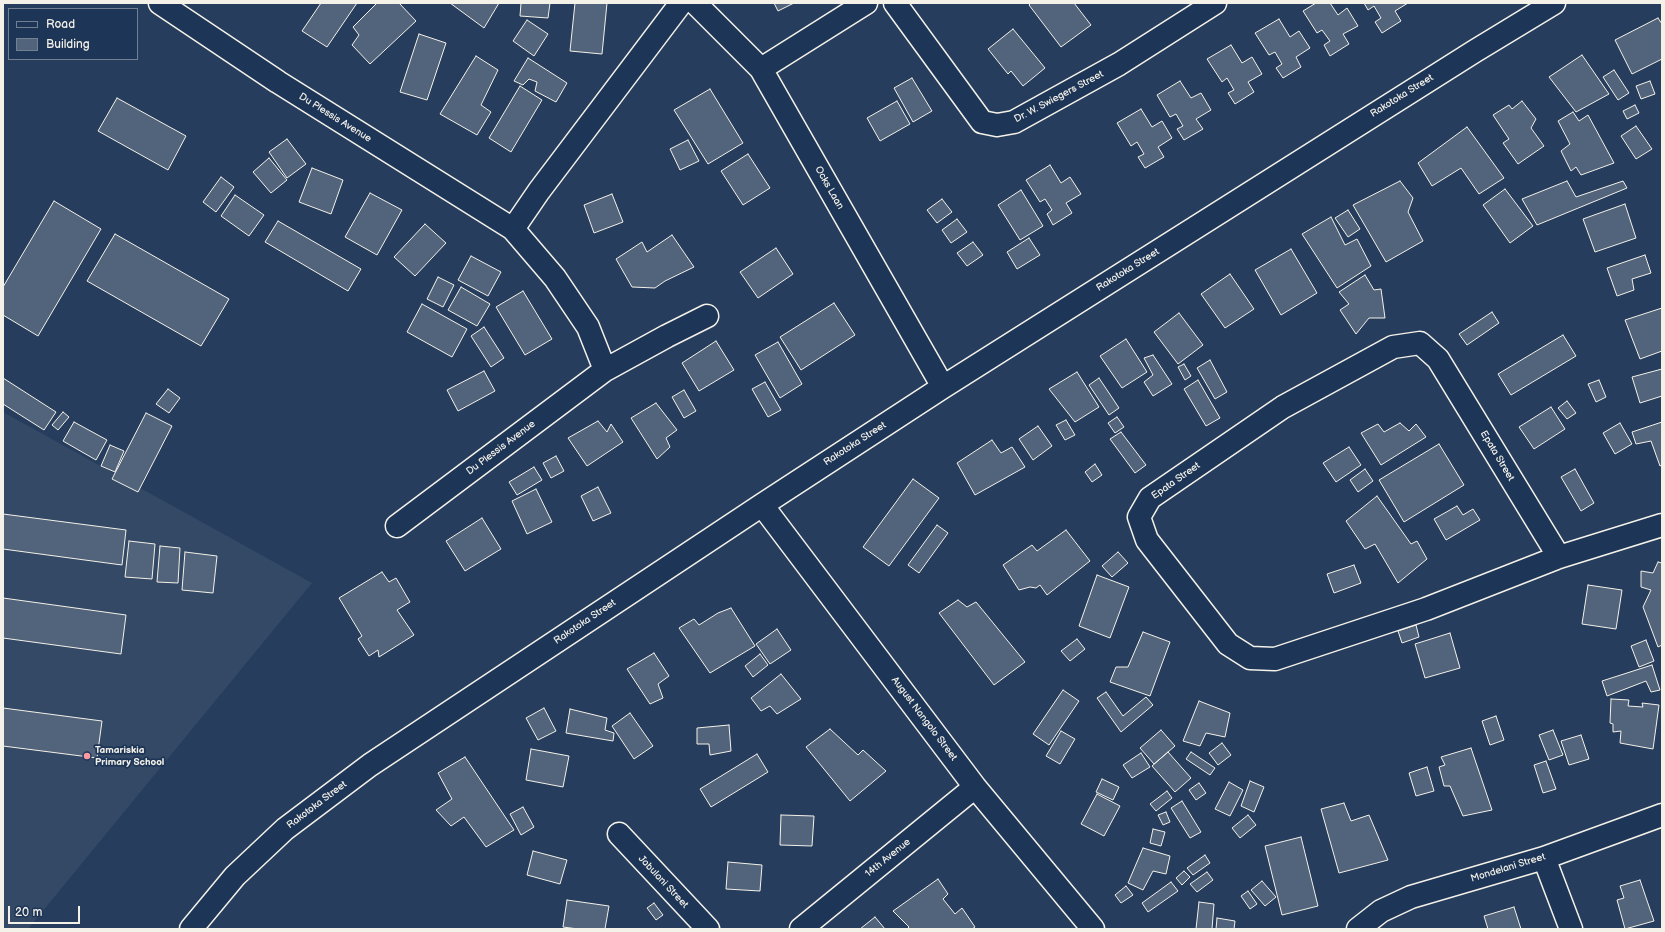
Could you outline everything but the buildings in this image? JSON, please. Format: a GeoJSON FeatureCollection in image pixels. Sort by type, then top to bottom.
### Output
{"type":"FeatureCollection","features":[{"type":"Feature","properties":{"kind":"street","name":"Du Plessis Avenue"},"geometry":{"type":"LineString","coordinates":[[160,3],[278,82],[513,229],[555,278],[588,327],[605,370]]}},
{"type":"Feature","properties":{"kind":"street"},"geometry":{"type":"LineString","coordinates":[[513,229],[539,191],[681,3]]}},
{"type":"Feature","properties":{"kind":"street","name":"Ocks Laan"},"geometry":{"type":"LineString","coordinates":[[695,3],[761,69],[943,387]]}},
{"type":"Feature","properties":{"kind":"street"},"geometry":{"type":"LineString","coordinates":[[761,69],[866,3]]}},
{"type":"Feature","properties":{"kind":"street","name":"Dr. W. Swiegers Street"},"geometry":{"type":"LineString","coordinates":[[895,3],[982,122],[997,125],[1014,122],[1119,64],[1215,3]]}},
{"type":"Feature","properties":{"kind":"street","name":"Rakotoka Street"},"geometry":{"type":"LineString","coordinates":[[191,929],[235,876],[285,829],[370,765],[943,387],[1468,55],[1554,3]]}},
{"type":"Feature","properties":{"kind":"street","name":"Du Plessis Avenue"},"geometry":{"type":"LineString","coordinates":[[397,526],[605,370],[707,316]]}},
{"type":"Feature","properties":{"kind":"street","name":"Epata Street"},"geometry":{"type":"LineString","coordinates":[[1559,557],[1438,359],[1420,343],[1393,347],[1283,406],[1150,498],[1139,517],[1147,540],[1228,644],[1250,658],[1275,659],[1426,609],[1559,557],[1662,525]]}},
{"type":"Feature","properties":{"kind":"street","name":"August Nangolo Street"},"geometry":{"type":"LineString","coordinates":[[762,505],[975,787],[1092,929]]}},
{"type":"Feature","properties":{"kind":"street","name":"14th Avenue"},"geometry":{"type":"LineString","coordinates":[[801,929],[975,787]]}},
{"type":"Feature","properties":{"kind":"street","name":"Mondelani Street"},"geometry":{"type":"LineString","coordinates":[[1358,929],[1381,911],[1411,897],[1544,858],[1662,815]]}},
{"type":"Feature","properties":{"kind":"street","name":"Jabulani Street"},"geometry":{"type":"LineString","coordinates":[[619,834],[708,929]]}},
{"type":"Feature","properties":{"kind":"street"},"geometry":{"type":"LineString","coordinates":[[1544,858],[1571,929]]}},
{"type":"Feature","properties":{"kind":"shaded area","name":"Tamariskia Primary School"},"geometry":{"type":"Polygon","coordinates":[[[3,412],[312,583],[28,929],[3,929],[3,412]]]}},
{"type":"Feature","properties":{"kind":"place","name":"Tamariskia Primary School"},"geometry":{"type":"Point","coordinates":[87,756]}}]}
